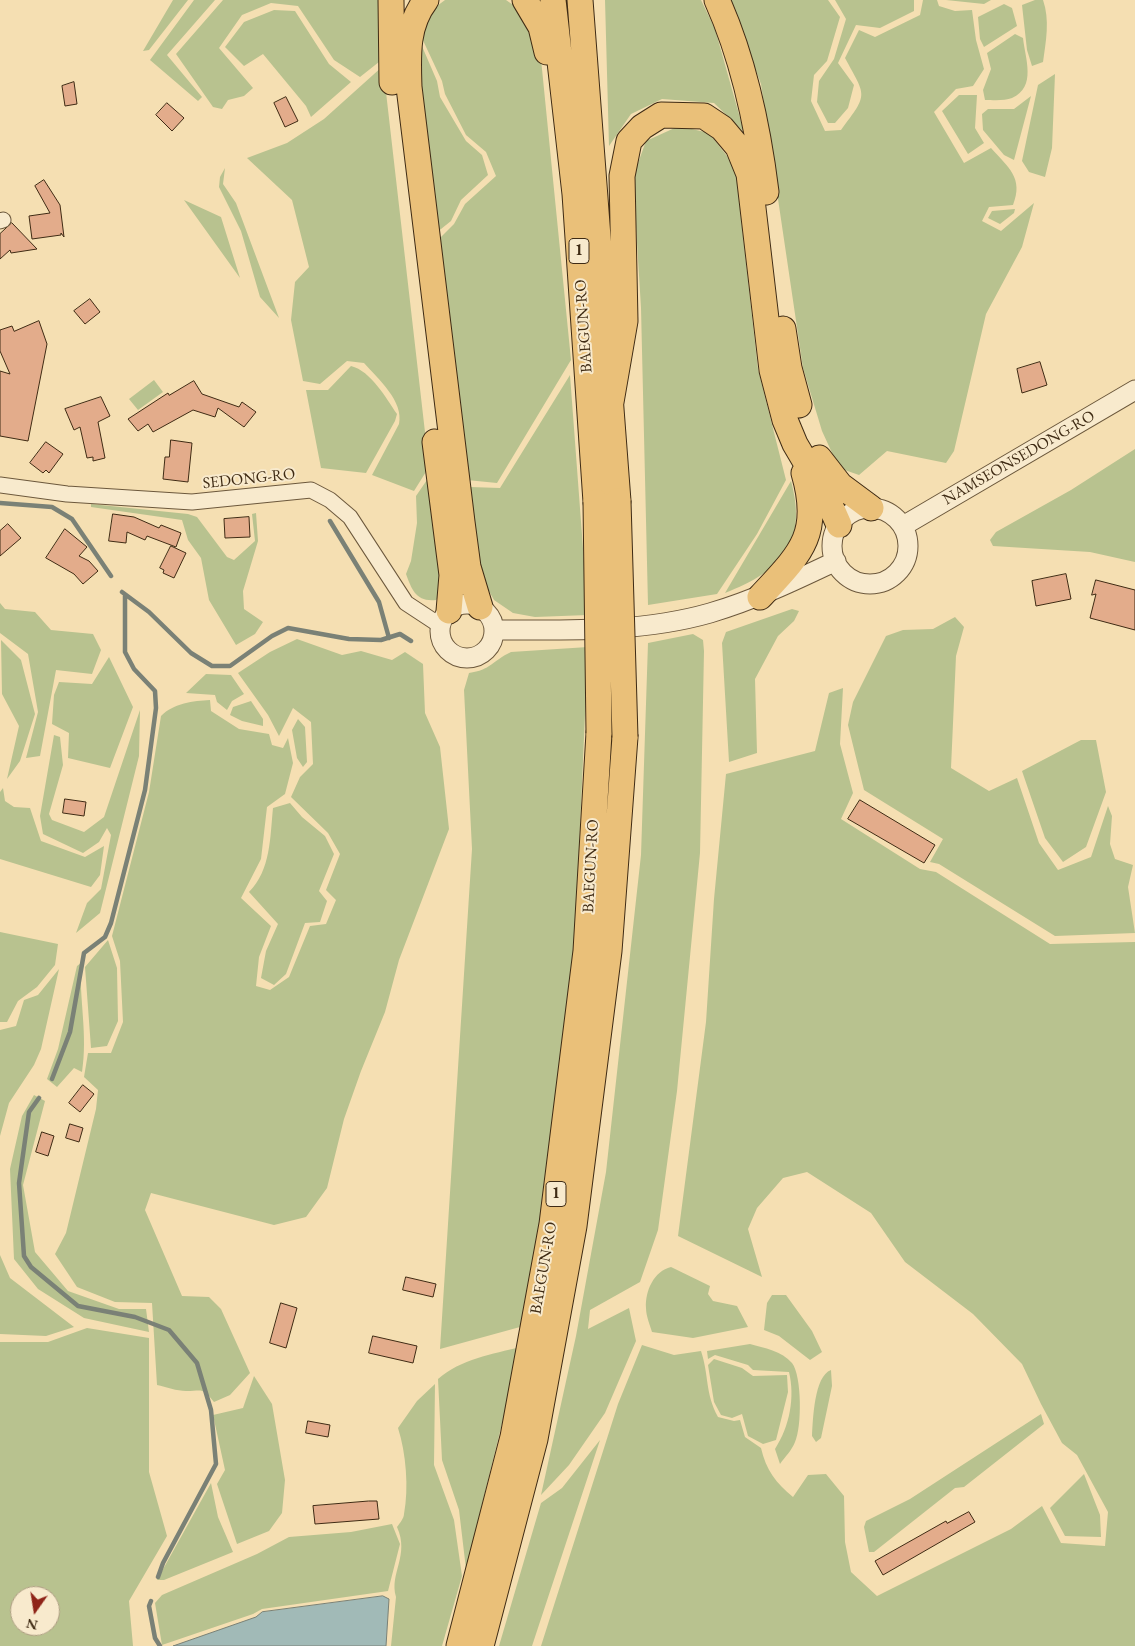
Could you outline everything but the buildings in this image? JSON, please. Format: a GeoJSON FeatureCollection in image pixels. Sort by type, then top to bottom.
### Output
{"type":"FeatureCollection","features":[{"type":"Feature","properties":{"kind":"highway"},"geometry":{"type":"LineString","coordinates":[[392,0],[392,80],[452,575],[445,618]]}},
{"type":"Feature","properties":{"kind":"highway"},"geometry":{"type":"LineString","coordinates":[[426,0],[417,15],[409,38],[409,86],[468,567],[480,607]]}},
{"type":"Feature","properties":{"kind":"highway"},"geometry":{"type":"LineString","coordinates":[[525,0],[541,27],[548,56],[586,360]]}},
{"type":"Feature","properties":{"kind":"highway","name":"BAEGUN-RO"},"geometry":{"type":"LineString","coordinates":[[481,1646],[535,1439],[574,1226],[609,951],[625,737],[607,501],[586,360],[575,194],[553,0]]}},
{"type":"Feature","properties":{"kind":"highway","name":"BAEGUN-RO"},"geometry":{"type":"LineString","coordinates":[[459,1646],[513,1437],[552,1224],[586,951],[599,733],[611,402],[580,0]]}},
{"type":"Feature","properties":{"kind":"highway"},"geometry":{"type":"LineString","coordinates":[[717,0],[746,84],[760,149],[788,360],[802,420],[822,464],[840,485],[871,508]]}},
{"type":"Feature","properties":{"kind":"highway"},"geometry":{"type":"LineString","coordinates":[[611,402],[625,321],[622,176],[629,141],[642,127],[661,115],[704,116],[722,128],[738,147],[749,174],[772,370],[812,508],[808,533],[797,557],[760,597]]}},
{"type":"Feature","properties":{"kind":"highway"},"geometry":{"type":"LineString","coordinates":[[795,444],[828,500],[838,525]]}},
{"type":"Feature","properties":{"kind":"street","name":"NAMSEONSEDONG-RO"},"geometry":{"type":"LineString","coordinates":[[903,526],[1135,390]]}},
{"type":"Feature","properties":{"kind":"street","name":"SEDONG-RO"},"geometry":{"type":"LineString","coordinates":[[0,485],[67,494],[192,502],[311,490],[330,500],[350,517],[406,603],[445,618]]}},
{"type":"Feature","properties":{"kind":"street"},"geometry":{"type":"LineString","coordinates":[[871,508],[884,510],[895,516],[903,526],[908,537],[908,550],[905,562],[898,572],[888,580],[864,583],[852,579],[842,572],[832,549],[838,525],[847,516],[858,510],[871,508]]}},
{"type":"Feature","properties":{"kind":"street"},"geometry":{"type":"LineString","coordinates":[[495,630],[583,631],[651,624],[708,614],[760,597],[836,561]]}},
{"type":"Feature","properties":{"kind":"street"},"geometry":{"type":"LineString","coordinates":[[462,604],[480,607],[493,620],[494,638],[484,652],[468,658],[459,657],[445,647],[441,639],[445,618],[462,604]]}},
{"type":"Feature","properties":{"kind":"green space"},"geometry":{"type":"Polygon","coordinates":[[[173,0],[188,0],[149,50],[143,51],[173,0]]]}},
{"type":"Feature","properties":{"kind":"green space"},"geometry":{"type":"Polygon","coordinates":[[[194,0],[215,0],[167,55],[202,97],[198,101],[150,60],[194,0]]]}},
{"type":"Feature","properties":{"kind":"green space"},"geometry":{"type":"Polygon","coordinates":[[[223,0],[384,0],[384,58],[360,77],[334,60],[298,6],[271,3],[242,15],[219,48],[253,88],[244,96],[228,100],[222,109],[213,107],[176,54],[223,0]]]}},
{"type":"Feature","properties":{"kind":"green space"},"geometry":{"type":"Polygon","coordinates":[[[445,0],[506,0],[523,12],[540,49],[571,360],[497,483],[467,480],[437,241],[454,224],[465,204],[496,176],[486,152],[466,135],[445,94],[442,81],[420,34],[437,6],[445,0]]]}},
{"type":"Feature","properties":{"kind":"green space"},"geometry":{"type":"Polygon","coordinates":[[[605,0],[701,0],[715,29],[744,132],[714,103],[662,99],[631,114],[609,146],[605,0]]]}},
{"type":"Feature","properties":{"kind":"green space"},"geometry":{"type":"Polygon","coordinates":[[[729,0],[828,0],[840,17],[827,61],[814,75],[811,101],[825,131],[841,130],[860,101],[860,88],[845,58],[859,30],[875,37],[920,15],[923,0],[937,0],[939,6],[955,11],[972,10],[976,40],[984,69],[973,86],[956,89],[934,112],[964,163],[991,148],[1008,167],[1015,180],[1017,187],[1013,205],[989,207],[982,221],[1001,231],[1034,203],[1022,247],[986,314],[954,451],[946,463],[887,451],[859,475],[839,468],[822,431],[803,368],[761,84],[729,0]]]}},
{"type":"Feature","properties":{"kind":"green space"},"geometry":{"type":"Polygon","coordinates":[[[835,0],[914,0],[914,11],[880,28],[856,25],[838,63],[854,85],[848,108],[835,123],[828,123],[817,102],[819,81],[834,59],[846,19],[835,0]]]}},
{"type":"Feature","properties":{"kind":"green space"},"geometry":{"type":"Polygon","coordinates":[[[946,0],[991,0],[984,4],[946,0]]]}},
{"type":"Feature","properties":{"kind":"green space"},"geometry":{"type":"Polygon","coordinates":[[[1035,0],[1043,0],[1047,31],[1043,62],[1032,66],[1027,50],[1022,5],[1035,0]]]}},
{"type":"Feature","properties":{"kind":"green space"},"geometry":{"type":"Polygon","coordinates":[[[1004,4],[1012,8],[1017,26],[984,47],[980,39],[978,17],[1004,4]]]}},
{"type":"Feature","properties":{"kind":"green space"},"geometry":{"type":"Polygon","coordinates":[[[274,10],[295,11],[329,64],[351,82],[311,117],[306,106],[263,54],[244,66],[225,47],[244,22],[274,10]]]}},
{"type":"Feature","properties":{"kind":"green space"},"geometry":{"type":"Polygon","coordinates":[[[1015,34],[1023,38],[1028,71],[1025,87],[1012,98],[985,100],[983,90],[991,69],[987,53],[1015,34]]]}},
{"type":"Feature","properties":{"kind":"green space"},"geometry":{"type":"Polygon","coordinates":[[[418,37],[437,81],[440,97],[466,141],[482,155],[488,175],[461,200],[451,221],[436,233],[415,67],[418,37]]]}},
{"type":"Feature","properties":{"kind":"green space"},"geometry":{"type":"Polygon","coordinates":[[[383,66],[429,467],[414,491],[372,475],[399,424],[400,415],[398,407],[389,391],[364,363],[347,361],[320,384],[303,381],[291,320],[295,282],[309,267],[292,200],[247,158],[287,143],[324,119],[383,66]]]}},
{"type":"Feature","properties":{"kind":"green space"},"geometry":{"type":"Polygon","coordinates":[[[1055,74],[1052,148],[1045,177],[1029,172],[1022,161],[1038,85],[1055,74]]]}},
{"type":"Feature","properties":{"kind":"green space"},"geometry":{"type":"Polygon","coordinates":[[[959,95],[977,95],[975,128],[984,143],[968,154],[942,111],[959,95]]]}},
{"type":"Feature","properties":{"kind":"green space"},"geometry":{"type":"Polygon","coordinates":[[[1031,96],[1014,160],[1004,155],[983,130],[982,114],[988,109],[1014,109],[1031,96]]]}},
{"type":"Feature","properties":{"kind":"green space"},"geometry":{"type":"Polygon","coordinates":[[[679,126],[709,133],[727,156],[736,174],[758,369],[786,480],[757,534],[717,594],[648,605],[641,308],[633,177],[646,141],[679,126]]]}},
{"type":"Feature","properties":{"kind":"green space"},"geometry":{"type":"Polygon","coordinates":[[[225,168],[223,184],[236,203],[279,318],[260,297],[241,231],[219,187],[220,177],[225,168]]]}},
{"type":"Feature","properties":{"kind":"green space"},"geometry":{"type":"Polygon","coordinates":[[[184,200],[221,217],[240,278],[184,200]]]}},
{"type":"Feature","properties":{"kind":"green space"},"geometry":{"type":"Polygon","coordinates":[[[1015,209],[1014,213],[1000,224],[988,218],[992,211],[1015,209]]]}},
{"type":"Feature","properties":{"kind":"green space"},"geometry":{"type":"Polygon","coordinates":[[[351,366],[365,373],[371,379],[397,414],[366,473],[321,468],[306,390],[328,390],[351,366]]]}},
{"type":"Feature","properties":{"kind":"green space"},"geometry":{"type":"Polygon","coordinates":[[[570,375],[588,615],[535,617],[513,613],[494,600],[480,575],[470,487],[500,488],[570,375]]]}},
{"type":"Feature","properties":{"kind":"green space"},"geometry":{"type":"Polygon","coordinates":[[[154,380],[163,392],[138,410],[129,399],[154,380]]]}},
{"type":"Feature","properties":{"kind":"green space"},"geometry":{"type":"Polygon","coordinates":[[[1135,449],[1135,562],[1090,552],[993,546],[990,540],[996,532],[1071,490],[1135,449]]]}},
{"type":"Feature","properties":{"kind":"green space"},"geometry":{"type":"Polygon","coordinates":[[[429,477],[443,590],[436,600],[419,597],[410,585],[406,574],[411,561],[417,523],[416,496],[429,477]]]}},
{"type":"Feature","properties":{"kind":"green space"},"geometry":{"type":"Polygon","coordinates":[[[791,481],[796,522],[792,538],[785,552],[775,565],[761,575],[725,593],[791,481]]]}},
{"type":"Feature","properties":{"kind":"green space"},"geometry":{"type":"Polygon","coordinates":[[[91,504],[188,514],[197,517],[227,557],[234,560],[255,541],[252,514],[256,513],[258,541],[243,591],[244,609],[263,622],[255,634],[236,645],[209,600],[201,558],[188,540],[182,520],[91,507],[91,504]]]}},
{"type":"Feature","properties":{"kind":"green space"},"geometry":{"type":"Polygon","coordinates":[[[0,603],[5,609],[35,612],[51,630],[93,634],[101,650],[92,674],[56,670],[40,756],[26,758],[38,712],[28,654],[0,633],[0,603]]]}},
{"type":"Feature","properties":{"kind":"green space"},"geometry":{"type":"Polygon","coordinates":[[[792,609],[799,611],[794,621],[778,636],[755,679],[757,753],[729,762],[722,643],[726,632],[792,609]]]}},
{"type":"Feature","properties":{"kind":"green space"},"geometry":{"type":"Polygon","coordinates":[[[955,617],[964,627],[956,656],[951,768],[989,791],[1017,778],[1039,843],[1058,870],[1091,857],[1108,806],[1112,816],[1110,844],[1115,859],[1133,865],[1128,887],[1135,933],[1055,936],[939,864],[930,862],[943,839],[864,790],[848,725],[853,702],[886,636],[903,630],[933,629],[955,617]]]}},
{"type":"Feature","properties":{"kind":"green space"},"geometry":{"type":"Polygon","coordinates":[[[693,634],[703,640],[704,651],[700,853],[677,1091],[658,1230],[640,1282],[590,1310],[588,1329],[629,1308],[636,1341],[605,1413],[569,1465],[541,1495],[576,1336],[606,1172],[641,855],[648,643],[693,634]]]}},
{"type":"Feature","properties":{"kind":"green space"},"geometry":{"type":"Polygon","coordinates":[[[297,639],[342,655],[361,651],[392,660],[405,652],[423,664],[425,713],[440,747],[449,829],[399,960],[385,1012],[344,1119],[327,1188],[306,1217],[274,1225],[151,1193],[145,1210],[182,1296],[209,1297],[221,1309],[250,1373],[230,1395],[214,1402],[202,1391],[175,1390],[157,1385],[152,1303],[115,1302],[77,1287],[55,1254],[66,1233],[96,1109],[98,1090],[84,1077],[88,1053],[111,1053],[123,1022],[120,961],[112,936],[149,792],[161,716],[178,705],[210,700],[211,711],[239,729],[269,734],[272,745],[283,748],[288,738],[293,763],[285,794],[267,807],[261,859],[241,898],[271,926],[259,957],[256,986],[270,990],[289,977],[310,926],[326,924],[336,900],[326,890],[340,854],[328,833],[291,797],[300,777],[313,764],[311,722],[293,708],[279,736],[268,715],[238,673],[270,652],[297,639]]]}},
{"type":"Feature","properties":{"kind":"green space"},"geometry":{"type":"Polygon","coordinates":[[[1,640],[21,660],[35,714],[20,761],[7,779],[19,726],[2,694],[1,640]]]}},
{"type":"Feature","properties":{"kind":"green space"},"geometry":{"type":"Polygon","coordinates":[[[588,647],[575,941],[540,1223],[520,1327],[440,1349],[472,849],[464,690],[469,673],[482,670],[511,652],[588,647]]]}},
{"type":"Feature","properties":{"kind":"green space"},"geometry":{"type":"Polygon","coordinates":[[[109,657],[133,707],[110,768],[68,758],[69,733],[52,724],[54,695],[59,682],[92,684],[109,657]]]}},
{"type":"Feature","properties":{"kind":"green space"},"geometry":{"type":"Polygon","coordinates":[[[206,674],[231,675],[244,694],[232,701],[227,710],[217,702],[215,695],[186,693],[206,674]]]}},
{"type":"Feature","properties":{"kind":"green space"},"geometry":{"type":"Polygon","coordinates":[[[843,688],[840,744],[853,793],[841,819],[920,869],[936,872],[1050,944],[1135,942],[1135,1646],[541,1646],[618,1404],[642,1345],[674,1355],[701,1351],[711,1400],[718,1417],[734,1421],[740,1420],[745,1437],[761,1448],[772,1476],[793,1497],[808,1475],[826,1474],[844,1496],[845,1542],[851,1572],[877,1596],[1011,1529],[1042,1506],[1061,1543],[1105,1546],[1108,1512],[1077,1455],[1062,1443],[1022,1364],[973,1314],[905,1262],[871,1213],[807,1172],[783,1178],[757,1208],[748,1229],[762,1277],[678,1236],[706,1022],[714,899],[726,774],[815,751],[829,693],[843,688]]]}},
{"type":"Feature","properties":{"kind":"green space"},"geometry":{"type":"Polygon","coordinates":[[[251,701],[263,719],[263,726],[242,721],[230,715],[233,707],[251,701]]]}},
{"type":"Feature","properties":{"kind":"green space"},"geometry":{"type":"Polygon","coordinates":[[[140,710],[139,756],[100,913],[76,933],[87,903],[101,889],[111,835],[107,828],[99,842],[83,853],[43,834],[40,816],[54,735],[60,737],[63,765],[49,814],[52,820],[84,832],[104,817],[140,710]]]}},
{"type":"Feature","properties":{"kind":"green space"},"geometry":{"type":"Polygon","coordinates":[[[298,719],[305,727],[307,762],[303,767],[297,758],[292,730],[298,719]]]}},
{"type":"Feature","properties":{"kind":"green space"},"geometry":{"type":"Polygon","coordinates":[[[1081,740],[1096,740],[1106,792],[1086,847],[1063,862],[1045,838],[1022,771],[1081,740]]]}},
{"type":"Feature","properties":{"kind":"green space"},"geometry":{"type":"Polygon","coordinates":[[[3,788],[5,801],[14,807],[30,808],[41,841],[85,857],[104,846],[100,875],[91,887],[0,859],[0,792],[3,788]]]}},
{"type":"Feature","properties":{"kind":"green space"},"geometry":{"type":"Polygon","coordinates":[[[290,803],[302,817],[325,836],[334,854],[319,891],[327,901],[320,922],[305,923],[286,974],[274,985],[261,978],[266,951],[278,924],[249,892],[262,874],[268,853],[273,808],[290,803]]]}},
{"type":"Feature","properties":{"kind":"green space"},"geometry":{"type":"Polygon","coordinates":[[[0,932],[58,944],[55,965],[37,987],[18,1001],[7,1022],[0,1022],[0,932]]]}},
{"type":"Feature","properties":{"kind":"green space"},"geometry":{"type":"Polygon","coordinates":[[[108,940],[117,968],[118,1021],[107,1046],[91,1048],[85,967],[108,940]]]}},
{"type":"Feature","properties":{"kind":"green space"},"geometry":{"type":"Polygon","coordinates":[[[81,963],[84,1031],[82,1072],[74,1068],[57,1087],[47,1079],[58,1049],[77,966],[81,963]]]}},
{"type":"Feature","properties":{"kind":"green space"},"geometry":{"type":"Polygon","coordinates":[[[59,969],[41,1049],[34,1065],[9,1103],[0,1136],[0,1030],[16,1026],[24,1000],[38,995],[59,969]]]}},
{"type":"Feature","properties":{"kind":"green space"},"geometry":{"type":"Polygon","coordinates":[[[34,1095],[45,1101],[23,1185],[35,1252],[68,1291],[119,1309],[146,1309],[149,1332],[84,1318],[38,1289],[14,1259],[10,1169],[22,1116],[34,1095]]]}},
{"type":"Feature","properties":{"kind":"green space"},"geometry":{"type":"Polygon","coordinates":[[[0,1255],[10,1278],[74,1327],[46,1336],[0,1334],[0,1255]]]}},
{"type":"Feature","properties":{"kind":"green space"},"geometry":{"type":"Polygon","coordinates":[[[671,1267],[710,1286],[708,1294],[713,1301],[737,1306],[748,1327],[693,1338],[652,1332],[646,1311],[647,1295],[655,1277],[671,1267]]]}},
{"type":"Feature","properties":{"kind":"green space"},"geometry":{"type":"Polygon","coordinates":[[[772,1295],[786,1295],[812,1331],[822,1352],[810,1360],[779,1336],[764,1330],[767,1303],[772,1295]]]}},
{"type":"Feature","properties":{"kind":"green space"},"geometry":{"type":"Polygon","coordinates":[[[87,1328],[149,1338],[149,1472],[167,1536],[129,1601],[133,1646],[0,1646],[0,1342],[48,1342],[87,1328]]]}},
{"type":"Feature","properties":{"kind":"green space"},"geometry":{"type":"Polygon","coordinates":[[[750,1344],[773,1350],[788,1359],[792,1363],[798,1379],[800,1414],[797,1435],[792,1448],[780,1464],[775,1449],[788,1421],[790,1411],[791,1382],[789,1372],[753,1370],[748,1365],[715,1355],[708,1359],[707,1351],[750,1344]]]}},
{"type":"Feature","properties":{"kind":"green space"},"geometry":{"type":"Polygon","coordinates":[[[521,1347],[466,1569],[459,1510],[442,1460],[438,1379],[467,1362],[521,1347]]]}},
{"type":"Feature","properties":{"kind":"green space"},"geometry":{"type":"Polygon","coordinates":[[[714,1359],[742,1368],[753,1376],[787,1375],[788,1392],[776,1440],[763,1444],[748,1436],[742,1414],[732,1418],[721,1415],[714,1402],[708,1365],[714,1359]]]}},
{"type":"Feature","properties":{"kind":"green space"},"geometry":{"type":"Polygon","coordinates":[[[831,1370],[832,1386],[821,1438],[816,1442],[812,1436],[818,1389],[825,1374],[831,1370]]]}},
{"type":"Feature","properties":{"kind":"green space"},"geometry":{"type":"Polygon","coordinates":[[[254,1376],[272,1404],[285,1480],[282,1513],[269,1531],[237,1544],[217,1484],[225,1470],[213,1415],[243,1408],[254,1376]]]}},
{"type":"Feature","properties":{"kind":"green space"},"geometry":{"type":"Polygon","coordinates":[[[435,1384],[434,1465],[454,1520],[462,1576],[442,1646],[391,1646],[396,1597],[395,1580],[401,1556],[400,1537],[397,1527],[404,1516],[406,1504],[405,1459],[398,1428],[417,1401],[435,1384]]]}},
{"type":"Feature","properties":{"kind":"green space"},"geometry":{"type":"Polygon","coordinates":[[[1041,1414],[1044,1424],[964,1487],[955,1488],[874,1552],[869,1552],[864,1527],[866,1521],[910,1499],[1041,1414]]]}},
{"type":"Feature","properties":{"kind":"green space"},"geometry":{"type":"Polygon","coordinates":[[[600,1440],[532,1646],[499,1646],[541,1503],[562,1488],[600,1440]]]}},
{"type":"Feature","properties":{"kind":"green space"},"geometry":{"type":"Polygon","coordinates":[[[1084,1474],[1100,1515],[1101,1537],[1065,1536],[1050,1508],[1084,1474]]]}},
{"type":"Feature","properties":{"kind":"green space"},"geometry":{"type":"Polygon","coordinates":[[[211,1483],[218,1517],[233,1552],[164,1580],[157,1580],[211,1483]]]}},
{"type":"Feature","properties":{"kind":"green space"},"geometry":{"type":"Polygon","coordinates":[[[392,1524],[400,1544],[388,1591],[262,1609],[253,1614],[162,1645],[155,1603],[162,1595],[257,1554],[289,1537],[351,1532],[392,1524]]]}},
{"type":"Feature","properties":{"kind":"water"},"geometry":{"type":"Polygon","coordinates":[[[383,1596],[389,1599],[386,1646],[173,1646],[256,1617],[262,1612],[383,1596]]]}},
{"type":"Feature","properties":{"kind":"waterway"},"geometry":{"type":"LineString","coordinates":[[0,503],[52,507],[72,519],[111,576]]}},
{"type":"Feature","properties":{"kind":"waterway"},"geometry":{"type":"LineString","coordinates":[[330,521],[379,602],[389,638]]}},
{"type":"Feature","properties":{"kind":"waterway"},"geometry":{"type":"LineString","coordinates":[[122,592],[149,612],[191,653],[212,666],[230,666],[272,636],[288,628],[349,639],[381,640],[400,634],[411,641]]}},
{"type":"Feature","properties":{"kind":"waterway"},"geometry":{"type":"LineString","coordinates":[[52,1079],[70,1032],[84,953],[105,937],[111,923],[145,790],[156,708],[155,691],[134,669],[125,652],[125,596]]}},
{"type":"Feature","properties":{"kind":"waterway"},"geometry":{"type":"LineString","coordinates":[[39,1098],[29,1112],[19,1183],[24,1256],[31,1267],[78,1306],[135,1317],[169,1330],[197,1363],[211,1410],[216,1464],[163,1563],[158,1577]]}},
{"type":"Feature","properties":{"kind":"waterway"},"geometry":{"type":"LineString","coordinates":[[151,1601],[149,1606],[155,1638],[160,1646]]}}]}
